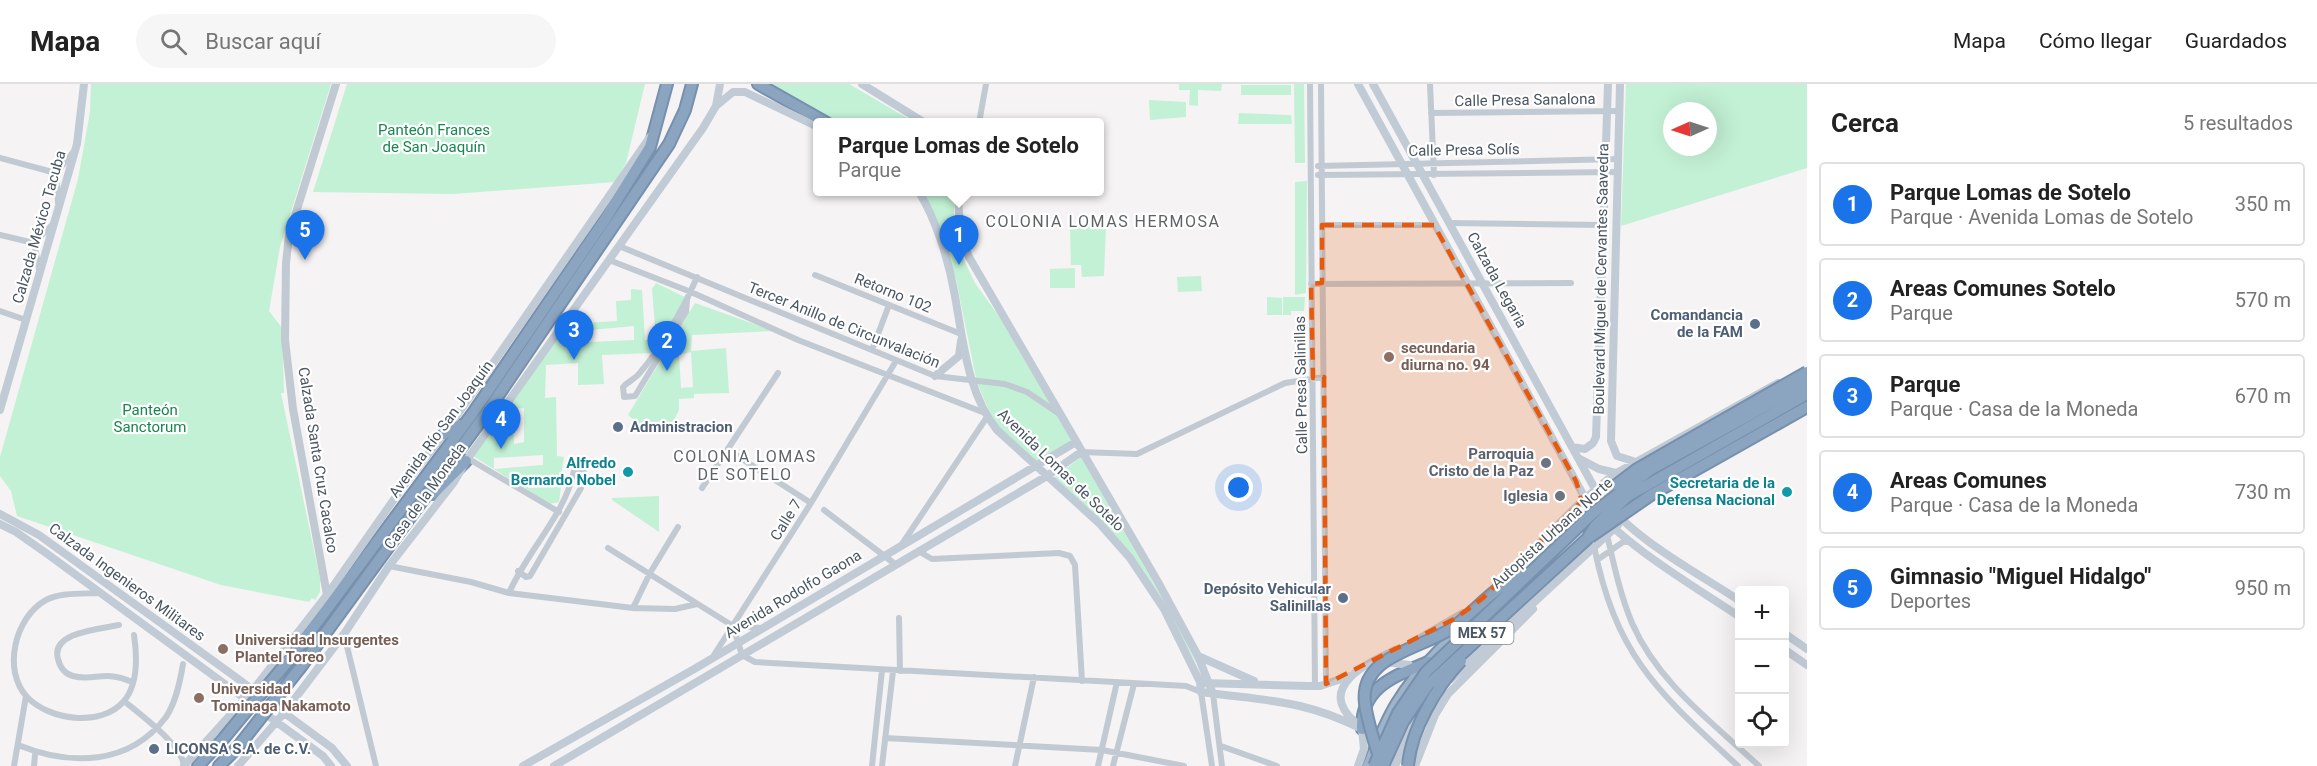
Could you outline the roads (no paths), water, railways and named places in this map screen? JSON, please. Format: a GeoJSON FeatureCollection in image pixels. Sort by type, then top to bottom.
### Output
{"type":"FeatureCollection","features":[{"type":"Feature","properties":{"kind":"highway","name":"Avenida Río San Joaquín"},"geometry":{"type":"LineString","coordinates":[[198,766],[289,660],[473,413],[644,159],[658,124],[667,84]]}},
{"type":"Feature","properties":{"kind":"highway","name":"Avenida Río San Joaquín"},"geometry":{"type":"LineString","coordinates":[[219,766],[237,748],[300,668],[485,415],[669,144],[685,110],[692,84]]}},
{"type":"Feature","properties":{"kind":"highway"},"geometry":{"type":"LineString","coordinates":[[759,84],[818,118]]}},
{"type":"Feature","properties":{"kind":"highway"},"geometry":{"type":"LineString","coordinates":[[1634,476],[1807,375]]}},
{"type":"Feature","properties":{"kind":"highway"},"geometry":{"type":"LineString","coordinates":[[1593,513],[1596,504],[1632,472],[1807,375]]}},
{"type":"Feature","properties":{"kind":"highway","name":"Autopista Urbana Norte"},"geometry":{"type":"LineString","coordinates":[[1374,766],[1398,713],[1426,672],[1593,513],[1645,474],[1807,382]]}},
{"type":"Feature","properties":{"kind":"highway","name":"Autopista Urbana Norte"},"geometry":{"type":"LineString","coordinates":[[1384,766],[1403,723],[1419,696],[1450,662],[1590,542],[1596,525],[1628,496],[1807,394]]}},
{"type":"Feature","properties":{"kind":"highway"},"geometry":{"type":"LineString","coordinates":[[1645,497],[1807,399]]}},
{"type":"Feature","properties":{"kind":"highway"},"geometry":{"type":"LineString","coordinates":[[1590,542],[1651,495],[1807,406]]}},
{"type":"Feature","properties":{"kind":"highway"},"geometry":{"type":"LineString","coordinates":[[444,434],[456,429],[473,413]]}},
{"type":"Feature","properties":{"kind":"highway"},"geometry":{"type":"LineString","coordinates":[[422,500],[438,490],[468,460]]}},
{"type":"Feature","properties":{"kind":"highway","name":"MEX 57"},"geometry":{"type":"LineString","coordinates":[[1368,766],[1397,703],[1428,662],[1566,533]]}},
{"type":"Feature","properties":{"kind":"highway","name":"MEX 57"},"geometry":{"type":"LineString","coordinates":[[1384,766],[1409,717],[1434,679],[1575,546]]}},
{"type":"Feature","properties":{"kind":"highway"},"geometry":{"type":"LineString","coordinates":[[1384,766],[1364,701],[1366,686],[1376,667],[1389,658],[1442,635],[1502,587],[1529,573]]}},
{"type":"Feature","properties":{"kind":"highway"},"geometry":{"type":"LineString","coordinates":[[1408,766],[1416,735],[1443,683],[1493,625]]}},
{"type":"Feature","properties":{"kind":"highway"},"geometry":{"type":"LineString","coordinates":[[1366,732],[1364,712],[1373,691],[1390,679],[1428,662]]}},
{"type":"Feature","properties":{"kind":"main road","name":"Calzada México Tacuba"},"geometry":{"type":"LineString","coordinates":[[0,410],[75,150],[84,84]]}},
{"type":"Feature","properties":{"kind":"main road","name":"Casa de la Moneda"},"geometry":{"type":"LineString","coordinates":[[238,766],[246,762],[284,713],[344,634],[389,566],[454,482],[703,128],[716,106],[720,84]]}},
{"type":"Feature","properties":{"kind":"main road"},"geometry":{"type":"LineString","coordinates":[[862,84],[917,118]]}},
{"type":"Feature","properties":{"kind":"main road","name":"Calzada Legaria"},"geometry":{"type":"LineString","coordinates":[[1358,84],[1576,481],[1583,500]]}},
{"type":"Feature","properties":{"kind":"main road","name":"Calzada Legaria"},"geometry":{"type":"LineString","coordinates":[[1373,84],[1422,175],[1453,223],[1482,282],[1595,489],[1626,518],[1632,528],[1735,598]]}},
{"type":"Feature","properties":{"kind":"main road","name":"Boulevard Miguel de Cervantes Saavedra"},"geometry":{"type":"LineString","coordinates":[[1572,447],[1585,449],[1595,440],[1608,84]]}},
{"type":"Feature","properties":{"kind":"main road","name":"Boulevard Miguel de Cervantes Saavedra"},"geometry":{"type":"LineString","coordinates":[[1620,84],[1611,444],[1626,518]]}},
{"type":"Feature","properties":{"kind":"main road"},"geometry":{"type":"LineString","coordinates":[[716,106],[733,92],[745,92],[813,125]]}},
{"type":"Feature","properties":{"kind":"main road","name":"Casa de la Moneda"},"geometry":{"type":"LineString","coordinates":[[184,766],[253,690],[327,596],[404,485],[444,434],[610,197],[658,124]]}},
{"type":"Feature","properties":{"kind":"main road","name":"Avenida Lomas de Sotelo"},"geometry":{"type":"LineString","coordinates":[[921,196],[937,231],[950,272],[973,380],[986,415],[1035,465],[1100,524],[1130,558],[1164,609],[1204,683],[1213,694]]}},
{"type":"Feature","properties":{"kind":"main road","name":"Avenida Lomas de Sotelo"},"geometry":{"type":"LineString","coordinates":[[960,196],[960,235],[969,257],[1198,656],[1204,683],[1201,692]]}},
{"type":"Feature","properties":{"kind":"main road"},"geometry":{"type":"LineString","coordinates":[[1599,366],[1613,367]]}},
{"type":"Feature","properties":{"kind":"main road"},"geometry":{"type":"LineString","coordinates":[[1204,683],[1315,686],[1350,676],[1369,663],[1431,633],[1483,598],[1583,500],[1616,472],[1807,367]]}},
{"type":"Feature","properties":{"kind":"main road"},"geometry":{"type":"LineString","coordinates":[[1590,542],[1607,535],[1645,497],[1807,412]]}},
{"type":"Feature","properties":{"kind":"main road","name":"Avenida Rodolfo Gaona"},"geometry":{"type":"LineString","coordinates":[[524,766],[712,658],[1076,442]]}},
{"type":"Feature","properties":{"kind":"main road"},"geometry":{"type":"LineString","coordinates":[[1611,444],[1617,456],[1630,463]]}},
{"type":"Feature","properties":{"kind":"main road","name":"Avenida Rodolfo Gaona"},"geometry":{"type":"LineString","coordinates":[[554,766],[1047,476],[1081,452]]}},
{"type":"Feature","properties":{"kind":"main road"},"geometry":{"type":"LineString","coordinates":[[1578,458],[1592,466],[1616,472]]}},
{"type":"Feature","properties":{"kind":"main road"},"geometry":{"type":"LineString","coordinates":[[1630,463],[1624,478],[1628,490],[1635,497],[1645,497]]}},
{"type":"Feature","properties":{"kind":"main road"},"geometry":{"type":"LineString","coordinates":[[1395,766],[1410,730],[1429,698],[1586,553],[1590,542],[1583,500]]}},
{"type":"Feature","properties":{"kind":"main road"},"geometry":{"type":"LineString","coordinates":[[1583,500],[1632,542],[1735,614]]}},
{"type":"Feature","properties":{"kind":"main road","name":"Calzada Ingenieros Militares"},"geometry":{"type":"LineString","coordinates":[[0,514],[39,535],[253,690],[332,748],[346,766]]}},
{"type":"Feature","properties":{"kind":"main road"},"geometry":{"type":"LineString","coordinates":[[1564,519],[1576,521],[1585,529],[1589,540],[1586,553]]}},
{"type":"Feature","properties":{"kind":"main road","name":"Calzada Ingenieros Militares"},"geometry":{"type":"LineString","coordinates":[[0,524],[16,531],[323,756],[331,766]]}},
{"type":"Feature","properties":{"kind":"main road"},"geometry":{"type":"LineString","coordinates":[[1679,575],[1685,565]]}},
{"type":"Feature","properties":{"kind":"main road"},"geometry":{"type":"LineString","coordinates":[[1415,766],[1435,715],[1448,693],[1525,619],[1543,594]]}},
{"type":"Feature","properties":{"kind":"main road"},"geometry":{"type":"LineString","coordinates":[[1789,636],[1807,649]]}},
{"type":"Feature","properties":{"kind":"main road"},"geometry":{"type":"LineString","coordinates":[[1789,652],[1807,665]]}},
{"type":"Feature","properties":{"kind":"main road"},"geometry":{"type":"LineString","coordinates":[[1198,656],[1258,683]]}},
{"type":"Feature","properties":{"kind":"main road"},"geometry":{"type":"LineString","coordinates":[[1369,663],[1392,662],[1409,665]]}},
{"type":"Feature","properties":{"kind":"main road"},"geometry":{"type":"LineString","coordinates":[[1350,676],[1342,693],[1343,706],[1350,718],[1366,732]]}},
{"type":"Feature","properties":{"kind":"main road"},"geometry":{"type":"LineString","coordinates":[[1201,692],[1292,702],[1333,714],[1366,732]]}},
{"type":"Feature","properties":{"kind":"main road"},"geometry":{"type":"LineString","coordinates":[[1435,704],[1435,715]]}},
{"type":"Feature","properties":{"kind":"main road"},"geometry":{"type":"LineString","coordinates":[[596,725],[603,737]]}},
{"type":"Feature","properties":{"kind":"main road"},"geometry":{"type":"LineString","coordinates":[[1358,766],[1364,749],[1366,732]]}},
{"type":"Feature","properties":{"kind":"street","name":"Calzada Santa Cruz Cacalco"},"geometry":{"type":"LineString","coordinates":[[327,596],[293,409],[285,340],[286,263],[290,235],[336,84]]}},
{"type":"Feature","properties":{"kind":"street"},"geometry":{"type":"LineString","coordinates":[[979,118],[986,84]]}},
{"type":"Feature","properties":{"kind":"street","name":"Calle Presa Salinillas"},"geometry":{"type":"LineString","coordinates":[[1310,84],[1315,686]]}},
{"type":"Feature","properties":{"kind":"street","name":"Calle Presa Salinillas"},"geometry":{"type":"LineString","coordinates":[[1321,84],[1326,684]]}},
{"type":"Feature","properties":{"kind":"street"},"geometry":{"type":"LineString","coordinates":[[1430,84],[1434,175]]}},
{"type":"Feature","properties":{"kind":"street","name":"Calle Presa Sanalona"},"geometry":{"type":"LineString","coordinates":[[1431,113],[1619,111]]}},
{"type":"Feature","properties":{"kind":"street"},"geometry":{"type":"LineString","coordinates":[[34,243],[57,218],[56,173],[75,150]]}},
{"type":"Feature","properties":{"kind":"street"},"geometry":{"type":"LineString","coordinates":[[0,158],[56,173]]}},
{"type":"Feature","properties":{"kind":"street","name":"Calle Presa Solís"},"geometry":{"type":"LineString","coordinates":[[1311,166],[1618,159]]}},
{"type":"Feature","properties":{"kind":"street","name":"Calle Presa Solís"},"geometry":{"type":"LineString","coordinates":[[1311,176],[1618,172]]}},
{"type":"Feature","properties":{"kind":"street"},"geometry":{"type":"LineString","coordinates":[[1453,223],[1604,225]]}},
{"type":"Feature","properties":{"kind":"street"},"geometry":{"type":"LineString","coordinates":[[1322,225],[1434,225]]}},
{"type":"Feature","properties":{"kind":"street"},"geometry":{"type":"LineString","coordinates":[[0,236],[34,243]]}},
{"type":"Feature","properties":{"kind":"street"},"geometry":{"type":"LineString","coordinates":[[34,243],[40,276]]}},
{"type":"Feature","properties":{"kind":"street","name":"Tercer Anillo de Circunvalación"},"geometry":{"type":"LineString","coordinates":[[619,246],[935,376],[995,382],[1027,392],[1061,415]]}},
{"type":"Feature","properties":{"kind":"street","name":"Tercer Anillo de Circunvalación"},"geometry":{"type":"LineString","coordinates":[[609,260],[691,292],[798,340],[986,415]]}},
{"type":"Feature","properties":{"kind":"street","name":"Retorno 102"},"geometry":{"type":"LineString","coordinates":[[815,275],[962,335]]}},
{"type":"Feature","properties":{"kind":"street"},"geometry":{"type":"LineString","coordinates":[[687,300],[686,312],[635,396],[624,396],[623,387],[637,376],[650,359],[687,300],[697,278]]}},
{"type":"Feature","properties":{"kind":"street"},"geometry":{"type":"LineString","coordinates":[[1311,284],[1571,283]]}},
{"type":"Feature","properties":{"kind":"street"},"geometry":{"type":"LineString","coordinates":[[872,350],[889,305]]}},
{"type":"Feature","properties":{"kind":"street"},"geometry":{"type":"LineString","coordinates":[[0,311],[26,320]]}},
{"type":"Feature","properties":{"kind":"street"},"geometry":{"type":"LineString","coordinates":[[935,376],[959,356],[962,335]]}},
{"type":"Feature","properties":{"kind":"street","name":"Calle 7"},"geometry":{"type":"LineString","coordinates":[[712,658],[812,503],[896,361]]}},
{"type":"Feature","properties":{"kind":"street"},"geometry":{"type":"LineString","coordinates":[[702,488],[778,373]]}},
{"type":"Feature","properties":{"kind":"street"},"geometry":{"type":"LineString","coordinates":[[1081,452],[1122,456],[1149,451],[1285,383],[1324,377]]}},
{"type":"Feature","properties":{"kind":"street"},"geometry":{"type":"LineString","coordinates":[[902,545],[986,415]]}},
{"type":"Feature","properties":{"kind":"street"},"geometry":{"type":"LineString","coordinates":[[728,450],[812,503]]}},
{"type":"Feature","properties":{"kind":"street"},"geometry":{"type":"LineString","coordinates":[[468,460],[565,515]]}},
{"type":"Feature","properties":{"kind":"street"},"geometry":{"type":"LineString","coordinates":[[509,593],[518,571],[570,492],[574,471],[582,469],[585,474],[581,488],[530,576],[526,577],[518,571]]}},
{"type":"Feature","properties":{"kind":"street"},"geometry":{"type":"LineString","coordinates":[[824,510],[886,554],[895,564]]}},
{"type":"Feature","properties":{"kind":"street"},"geometry":{"type":"LineString","coordinates":[[633,608],[650,573],[678,527]]}},
{"type":"Feature","properties":{"kind":"street"},"geometry":{"type":"LineString","coordinates":[[1607,535],[1621,595],[1637,633],[1658,668],[1688,701],[1759,766]]}},
{"type":"Feature","properties":{"kind":"street"},"geometry":{"type":"LineString","coordinates":[[1590,542],[1611,610],[1626,644],[1645,672],[1681,712],[1738,766]]}},
{"type":"Feature","properties":{"kind":"street"},"geometry":{"type":"LineString","coordinates":[[1597,560],[1623,542],[1632,542]]}},
{"type":"Feature","properties":{"kind":"street"},"geometry":{"type":"LineString","coordinates":[[608,548],[733,626],[762,628]]}},
{"type":"Feature","properties":{"kind":"street"},"geometry":{"type":"LineString","coordinates":[[918,551],[932,559],[1059,553],[1070,556],[1074,565],[1082,681]]}},
{"type":"Feature","properties":{"kind":"street"},"geometry":{"type":"LineString","coordinates":[[389,566],[471,582],[509,593],[633,608],[675,609],[697,604]]}},
{"type":"Feature","properties":{"kind":"street"},"geometry":{"type":"LineString","coordinates":[[14,766],[26,696],[15,667],[14,655],[19,632],[26,619],[46,600],[60,595],[100,593]]}},
{"type":"Feature","properties":{"kind":"street"},"geometry":{"type":"LineString","coordinates":[[882,766],[897,671],[899,618]]}},
{"type":"Feature","properties":{"kind":"street"},"geometry":{"type":"LineString","coordinates":[[119,625],[73,636],[63,641],[58,646],[58,660],[62,668],[73,676],[109,674],[132,682]]}},
{"type":"Feature","properties":{"kind":"street"},"geometry":{"type":"LineString","coordinates":[[733,626],[742,655],[755,662],[1134,684],[1186,686],[1204,683]]}},
{"type":"Feature","properties":{"kind":"street"},"geometry":{"type":"LineString","coordinates":[[26,696],[41,708],[74,718],[95,716],[124,701],[138,660],[134,634]]}},
{"type":"Feature","properties":{"kind":"street"},"geometry":{"type":"LineString","coordinates":[[344,634],[375,766]]}},
{"type":"Feature","properties":{"kind":"street"},"geometry":{"type":"LineString","coordinates":[[18,745],[58,764],[79,765],[126,752],[142,743],[166,716],[178,690],[183,664]]}},
{"type":"Feature","properties":{"kind":"street"},"geometry":{"type":"LineString","coordinates":[[872,766],[882,670]]}},
{"type":"Feature","properties":{"kind":"street"},"geometry":{"type":"LineString","coordinates":[[1015,766],[1034,677]]}},
{"type":"Feature","properties":{"kind":"street"},"geometry":{"type":"LineString","coordinates":[[1098,766],[1116,682]]}},
{"type":"Feature","properties":{"kind":"street"},"geometry":{"type":"LineString","coordinates":[[1113,766],[1134,684]]}},
{"type":"Feature","properties":{"kind":"street"},"geometry":{"type":"LineString","coordinates":[[1186,686],[1201,692],[1212,766]]}},
{"type":"Feature","properties":{"kind":"street"},"geometry":{"type":"LineString","coordinates":[[1213,694],[1222,766]]}},
{"type":"Feature","properties":{"kind":"street"},"geometry":{"type":"LineString","coordinates":[[124,701],[156,728],[182,756],[184,766]]}},
{"type":"Feature","properties":{"kind":"street"},"geometry":{"type":"LineString","coordinates":[[1681,712],[1688,701]]}},
{"type":"Feature","properties":{"kind":"street"},"geometry":{"type":"LineString","coordinates":[[885,738],[1102,750],[1184,766]]}},
{"type":"Feature","properties":{"kind":"street"},"geometry":{"type":"LineString","coordinates":[[1221,746],[1277,766]]}},
{"type":"Feature","properties":{"kind":"street"},"geometry":{"type":"LineString","coordinates":[[34,766],[35,755]]}},
{"type":"Feature","properties":{"kind":"tunnel"},"geometry":{"type":"LineString","coordinates":[[1596,505],[1623,483]]}},
{"type":"Feature","properties":{"kind":"place","name":"Gimnasio \"Miguel Hidalgo\""},"geometry":{"type":"Point","coordinates":[305,260]}},
{"type":"Feature","properties":{"kind":"place","name":"Parque Lomas de Sotelo"},"geometry":{"type":"Point","coordinates":[959,265]}},
{"type":"Feature","properties":{"kind":"place","name":"Comandancia de la FAM"},"geometry":{"type":"Point","coordinates":[1755,324]}},
{"type":"Feature","properties":{"kind":"place","name":"secundaria diurna no. 94"},"geometry":{"type":"Point","coordinates":[1389,357]}},
{"type":"Feature","properties":{"kind":"place","name":"Parque"},"geometry":{"type":"Point","coordinates":[574,360]}},
{"type":"Feature","properties":{"kind":"place","name":"Areas Comunes Sotelo"},"geometry":{"type":"Point","coordinates":[667,371]}},
{"type":"Feature","properties":{"kind":"place","name":"Administracion"},"geometry":{"type":"Point","coordinates":[618,427]}},
{"type":"Feature","properties":{"kind":"place","name":"Areas Comunes"},"geometry":{"type":"Point","coordinates":[501,449]}},
{"type":"Feature","properties":{"kind":"place","name":"Parroquia Cristo de la Paz"},"geometry":{"type":"Point","coordinates":[1546,463]}},
{"type":"Feature","properties":{"kind":"place","name":"Alfredo Bernardo Nobel"},"geometry":{"type":"Point","coordinates":[628,472]}},
{"type":"Feature","properties":{"kind":"place","name":"Secretaria de la Defensa Nacional"},"geometry":{"type":"Point","coordinates":[1787,492]}},
{"type":"Feature","properties":{"kind":"place","name":"Iglesia"},"geometry":{"type":"Point","coordinates":[1560,496]}},
{"type":"Feature","properties":{"kind":"place","name":"Depósito Vehicular Salinillas"},"geometry":{"type":"Point","coordinates":[1343,598]}},
{"type":"Feature","properties":{"kind":"place","name":"Universidad Insurgentes Plantel Toreo"},"geometry":{"type":"Point","coordinates":[223,649]}},
{"type":"Feature","properties":{"kind":"place","name":"Universidad Tominaga Nakamoto"},"geometry":{"type":"Point","coordinates":[199,698]}},
{"type":"Feature","properties":{"kind":"place","name":"LICONSA S.A. de C.V."},"geometry":{"type":"Point","coordinates":[154,749]}},
{"type":"Feature","properties":{"kind":"district","name":"COLONIA LOMAS HERMOSA"},"geometry":{"type":"Point","coordinates":[1103,221]}},
{"type":"Feature","properties":{"kind":"district","name":"COLONIA LOMAS DE SOTELO"},"geometry":{"type":"Point","coordinates":[745,465]}},
{"type":"Feature","properties":{"kind":"park label","name":"Panteón Frances de San Joaquín"},"geometry":{"type":"Point","coordinates":[434,138]}},
{"type":"Feature","properties":{"kind":"park label","name":"Panteón Sanctorum"},"geometry":{"type":"Point","coordinates":[150,418]}}]}
